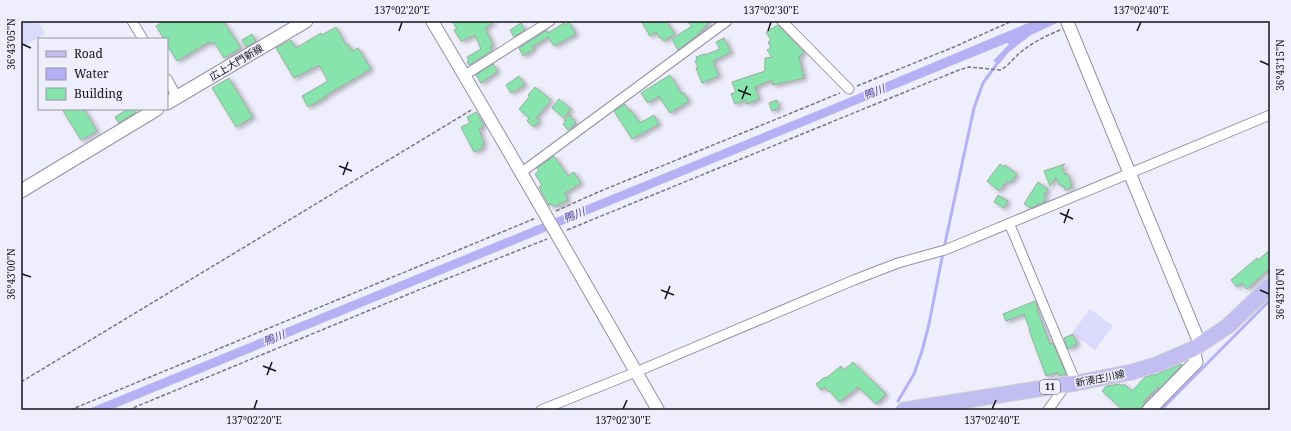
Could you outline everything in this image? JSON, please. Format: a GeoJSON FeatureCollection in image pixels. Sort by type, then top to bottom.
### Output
{"type":"FeatureCollection","features":[{"type":"Feature","properties":{"kind":"main road","name":"広上大門新線"},"geometry":{"type":"LineString","coordinates":[[172,100],[306,21]]}},
{"type":"Feature","properties":{"kind":"main road"},"geometry":{"type":"LineString","coordinates":[[21,191],[155,110]]}},
{"type":"Feature","properties":{"kind":"main road","name":"新湊庄川線"},"geometry":{"type":"LineString","coordinates":[[904,410],[1060,386],[1132,372],[1196,347],[1228,326],[1270,286]]}},
{"type":"Feature","properties":{"kind":"main road"},"geometry":{"type":"LineString","coordinates":[[1149,410],[1196,362],[1196,347]]}},
{"type":"Feature","properties":{"kind":"street"},"geometry":{"type":"LineString","coordinates":[[132,21],[142,38]]}},
{"type":"Feature","properties":{"kind":"street"},"geometry":{"type":"LineString","coordinates":[[432,21],[522,172],[658,410]]}},
{"type":"Feature","properties":{"kind":"street"},"geometry":{"type":"LineString","coordinates":[[465,75],[550,21]]}},
{"type":"Feature","properties":{"kind":"street"},"geometry":{"type":"LineString","coordinates":[[522,172],[727,21]]}},
{"type":"Feature","properties":{"kind":"street"},"geometry":{"type":"LineString","coordinates":[[782,21],[849,89]]}},
{"type":"Feature","properties":{"kind":"street"},"geometry":{"type":"LineString","coordinates":[[1068,24],[1130,173],[1196,347]]}},
{"type":"Feature","properties":{"kind":"street"},"geometry":{"type":"LineString","coordinates":[[168,84],[172,100]]}},
{"type":"Feature","properties":{"kind":"street"},"geometry":{"type":"LineString","coordinates":[[541,410],[636,372],[854,280],[898,263],[945,250],[1270,116]]}},
{"type":"Feature","properties":{"kind":"street"},"geometry":{"type":"LineString","coordinates":[[1009,223],[1076,383]]}},
{"type":"Feature","properties":{"kind":"street"},"geometry":{"type":"LineString","coordinates":[[1048,410],[1061,392],[1060,386]]}},
{"type":"Feature","properties":{"kind":"path"},"geometry":{"type":"LineString","coordinates":[[70,410],[546,216],[596,193],[1012,21]]}},
{"type":"Feature","properties":{"kind":"path"},"geometry":{"type":"LineString","coordinates":[[128,410],[421,288],[959,70],[969,67],[1000,70],[1020,52],[1042,37],[1068,24]]}},
{"type":"Feature","properties":{"kind":"path"},"geometry":{"type":"LineString","coordinates":[[21,382],[481,104]]}},
{"type":"Feature","properties":{"kind":"shaded area"},"geometry":{"type":"Polygon","coordinates":[[[21,21],[38,21],[45,34],[24,46],[21,40],[21,21]]]}},
{"type":"Feature","properties":{"kind":"shaded area"},"geometry":{"type":"Polygon","coordinates":[[[1090,309],[1113,326],[1095,350],[1072,333],[1090,309]]]}},
{"type":"Feature","properties":{"kind":"water","name":"鴨川"},"geometry":{"type":"Polygon","coordinates":[[[1033,21],[1061,21],[1031,35],[1009,52],[999,64],[993,61],[1009,44],[1007,43],[110,410],[86,410],[827,107],[1033,21]]]}},
{"type":"Feature","properties":{"kind":"building"},"geometry":{"type":"Polygon","coordinates":[[[164,21],[223,21],[241,48],[224,58],[214,42],[210,44],[209,42],[177,61],[168,47],[168,38],[163,38],[156,26],[164,21]]]}},
{"type":"Feature","properties":{"kind":"building"},"geometry":{"type":"Polygon","coordinates":[[[452,21],[495,21],[485,28],[493,45],[490,47],[492,51],[469,65],[467,62],[469,61],[467,57],[481,49],[475,35],[461,41],[454,30],[457,29],[452,21]]]}},
{"type":"Feature","properties":{"kind":"building"},"geometry":{"type":"Polygon","coordinates":[[[641,21],[666,21],[675,34],[664,41],[656,32],[650,36],[641,21]]]}},
{"type":"Feature","properties":{"kind":"building"},"geometry":{"type":"Polygon","coordinates":[[[687,21],[711,21],[694,38],[678,50],[672,39],[692,26],[687,21]]]}},
{"type":"Feature","properties":{"kind":"building"},"geometry":{"type":"Polygon","coordinates":[[[569,22],[576,34],[554,46],[548,37],[532,47],[534,49],[523,56],[519,48],[547,30],[548,33],[564,23],[565,25],[569,22]]]}},
{"type":"Feature","properties":{"kind":"building"},"geometry":{"type":"Polygon","coordinates":[[[521,23],[525,30],[514,37],[510,30],[521,23]]]}},
{"type":"Feature","properties":{"kind":"building"},"geometry":{"type":"Polygon","coordinates":[[[778,25],[804,52],[799,57],[804,78],[773,85],[772,80],[755,87],[759,99],[747,104],[746,100],[735,104],[731,94],[736,92],[732,82],[765,71],[765,58],[772,57],[767,50],[771,48],[768,42],[771,40],[766,32],[778,25]]]}},
{"type":"Feature","properties":{"kind":"building"},"geometry":{"type":"Polygon","coordinates":[[[336,27],[346,45],[348,44],[352,51],[358,48],[371,69],[308,107],[302,96],[328,81],[319,65],[294,78],[276,48],[291,40],[296,48],[321,33],[322,35],[336,27]]]}},
{"type":"Feature","properties":{"kind":"building"},"geometry":{"type":"Polygon","coordinates":[[[252,34],[256,41],[246,47],[242,40],[252,34]]]}},
{"type":"Feature","properties":{"kind":"building"},"geometry":{"type":"Polygon","coordinates":[[[724,38],[731,52],[713,61],[719,76],[702,83],[696,68],[698,67],[695,61],[697,60],[696,57],[720,49],[716,42],[724,38]]]}},
{"type":"Feature","properties":{"kind":"building"},"geometry":{"type":"Polygon","coordinates":[[[493,64],[498,71],[481,83],[476,75],[493,64]]]}},
{"type":"Feature","properties":{"kind":"building"},"geometry":{"type":"Polygon","coordinates":[[[670,75],[682,94],[684,93],[689,101],[670,113],[659,96],[648,103],[641,93],[670,75]]]}},
{"type":"Feature","properties":{"kind":"building"},"geometry":{"type":"Polygon","coordinates":[[[519,76],[525,85],[511,93],[506,85],[519,76]]]}},
{"type":"Feature","properties":{"kind":"building"},"geometry":{"type":"Polygon","coordinates":[[[229,78],[253,117],[236,127],[212,88],[229,78]]]}},
{"type":"Feature","properties":{"kind":"building"},"geometry":{"type":"Polygon","coordinates":[[[535,87],[551,100],[536,118],[540,120],[534,127],[527,121],[529,118],[519,109],[530,96],[528,95],[535,87]]]}},
{"type":"Feature","properties":{"kind":"building"},"geometry":{"type":"Polygon","coordinates":[[[559,99],[571,109],[564,118],[552,108],[559,99]]]}},
{"type":"Feature","properties":{"kind":"building"},"geometry":{"type":"Polygon","coordinates":[[[777,100],[779,108],[772,111],[769,103],[777,100]]]}},
{"type":"Feature","properties":{"kind":"building"},"geometry":{"type":"Polygon","coordinates":[[[625,104],[640,123],[654,115],[659,124],[632,139],[614,111],[625,104]]]}},
{"type":"Feature","properties":{"kind":"building"},"geometry":{"type":"Polygon","coordinates":[[[63,110],[85,110],[97,131],[81,140],[63,110]]]}},
{"type":"Feature","properties":{"kind":"building"},"geometry":{"type":"Polygon","coordinates":[[[126,110],[135,110],[136,112],[119,123],[115,117],[126,110]]]}},
{"type":"Feature","properties":{"kind":"building"},"geometry":{"type":"Polygon","coordinates":[[[476,112],[484,125],[479,129],[484,143],[482,145],[483,148],[474,152],[461,127],[470,123],[467,117],[476,112]]]}},
{"type":"Feature","properties":{"kind":"building"},"geometry":{"type":"Polygon","coordinates":[[[570,115],[576,123],[568,130],[563,124],[566,121],[564,120],[570,115]]]}},
{"type":"Feature","properties":{"kind":"building"},"geometry":{"type":"Polygon","coordinates":[[[554,156],[568,176],[574,172],[581,183],[565,193],[568,200],[554,207],[552,204],[549,205],[539,187],[542,185],[535,174],[539,171],[537,168],[554,156]]]}},
{"type":"Feature","properties":{"kind":"building"},"geometry":{"type":"Polygon","coordinates":[[[1000,164],[1004,167],[1005,165],[1017,174],[1010,183],[1007,181],[999,191],[987,181],[1000,164]]]}},
{"type":"Feature","properties":{"kind":"building"},"geometry":{"type":"Polygon","coordinates":[[[1065,164],[1062,167],[1065,175],[1068,174],[1072,187],[1065,190],[1064,186],[1062,187],[1061,184],[1059,185],[1056,177],[1050,186],[1044,171],[1065,164]]]}},
{"type":"Feature","properties":{"kind":"building"},"geometry":{"type":"Polygon","coordinates":[[[1038,182],[1048,189],[1044,195],[1046,199],[1044,202],[1040,204],[1038,203],[1036,206],[1031,208],[1024,204],[1038,182]]]}},
{"type":"Feature","properties":{"kind":"building"},"geometry":{"type":"Polygon","coordinates":[[[998,195],[1008,201],[1004,208],[994,202],[998,195]]]}},
{"type":"Feature","properties":{"kind":"building"},"geometry":{"type":"Polygon","coordinates":[[[1270,250],[1270,268],[1247,289],[1242,283],[1237,287],[1231,280],[1257,258],[1258,260],[1270,250]]]}},
{"type":"Feature","properties":{"kind":"building"},"geometry":{"type":"Polygon","coordinates":[[[1035,301],[1050,344],[1053,343],[1066,374],[1060,376],[1058,372],[1046,376],[1024,314],[1006,321],[1003,314],[1035,301]]]}},
{"type":"Feature","properties":{"kind":"building"},"geometry":{"type":"Polygon","coordinates":[[[1073,334],[1077,344],[1068,349],[1064,338],[1073,334]]]}},
{"type":"Feature","properties":{"kind":"building"},"geometry":{"type":"Polygon","coordinates":[[[853,362],[886,394],[876,404],[858,387],[839,402],[825,387],[821,390],[816,384],[841,366],[844,370],[853,362]]]}},
{"type":"Feature","properties":{"kind":"building"},"geometry":{"type":"Polygon","coordinates":[[[1181,364],[1182,365],[1159,389],[1158,387],[1143,402],[1145,403],[1139,410],[1123,410],[1102,391],[1106,386],[1120,384],[1122,386],[1124,384],[1132,391],[1145,377],[1157,375],[1181,364]]]}},
{"type":"Feature","properties":{"kind":"waterway"},"geometry":{"type":"LineString","coordinates":[[944,248],[974,108],[983,83],[999,61]]}},
{"type":"Feature","properties":{"kind":"waterway"},"geometry":{"type":"LineString","coordinates":[[898,401],[914,374],[922,351],[943,253]]}},
{"type":"Feature","properties":{"kind":"waterway"},"geometry":{"type":"LineString","coordinates":[[1161,410],[1270,300]]}}]}
